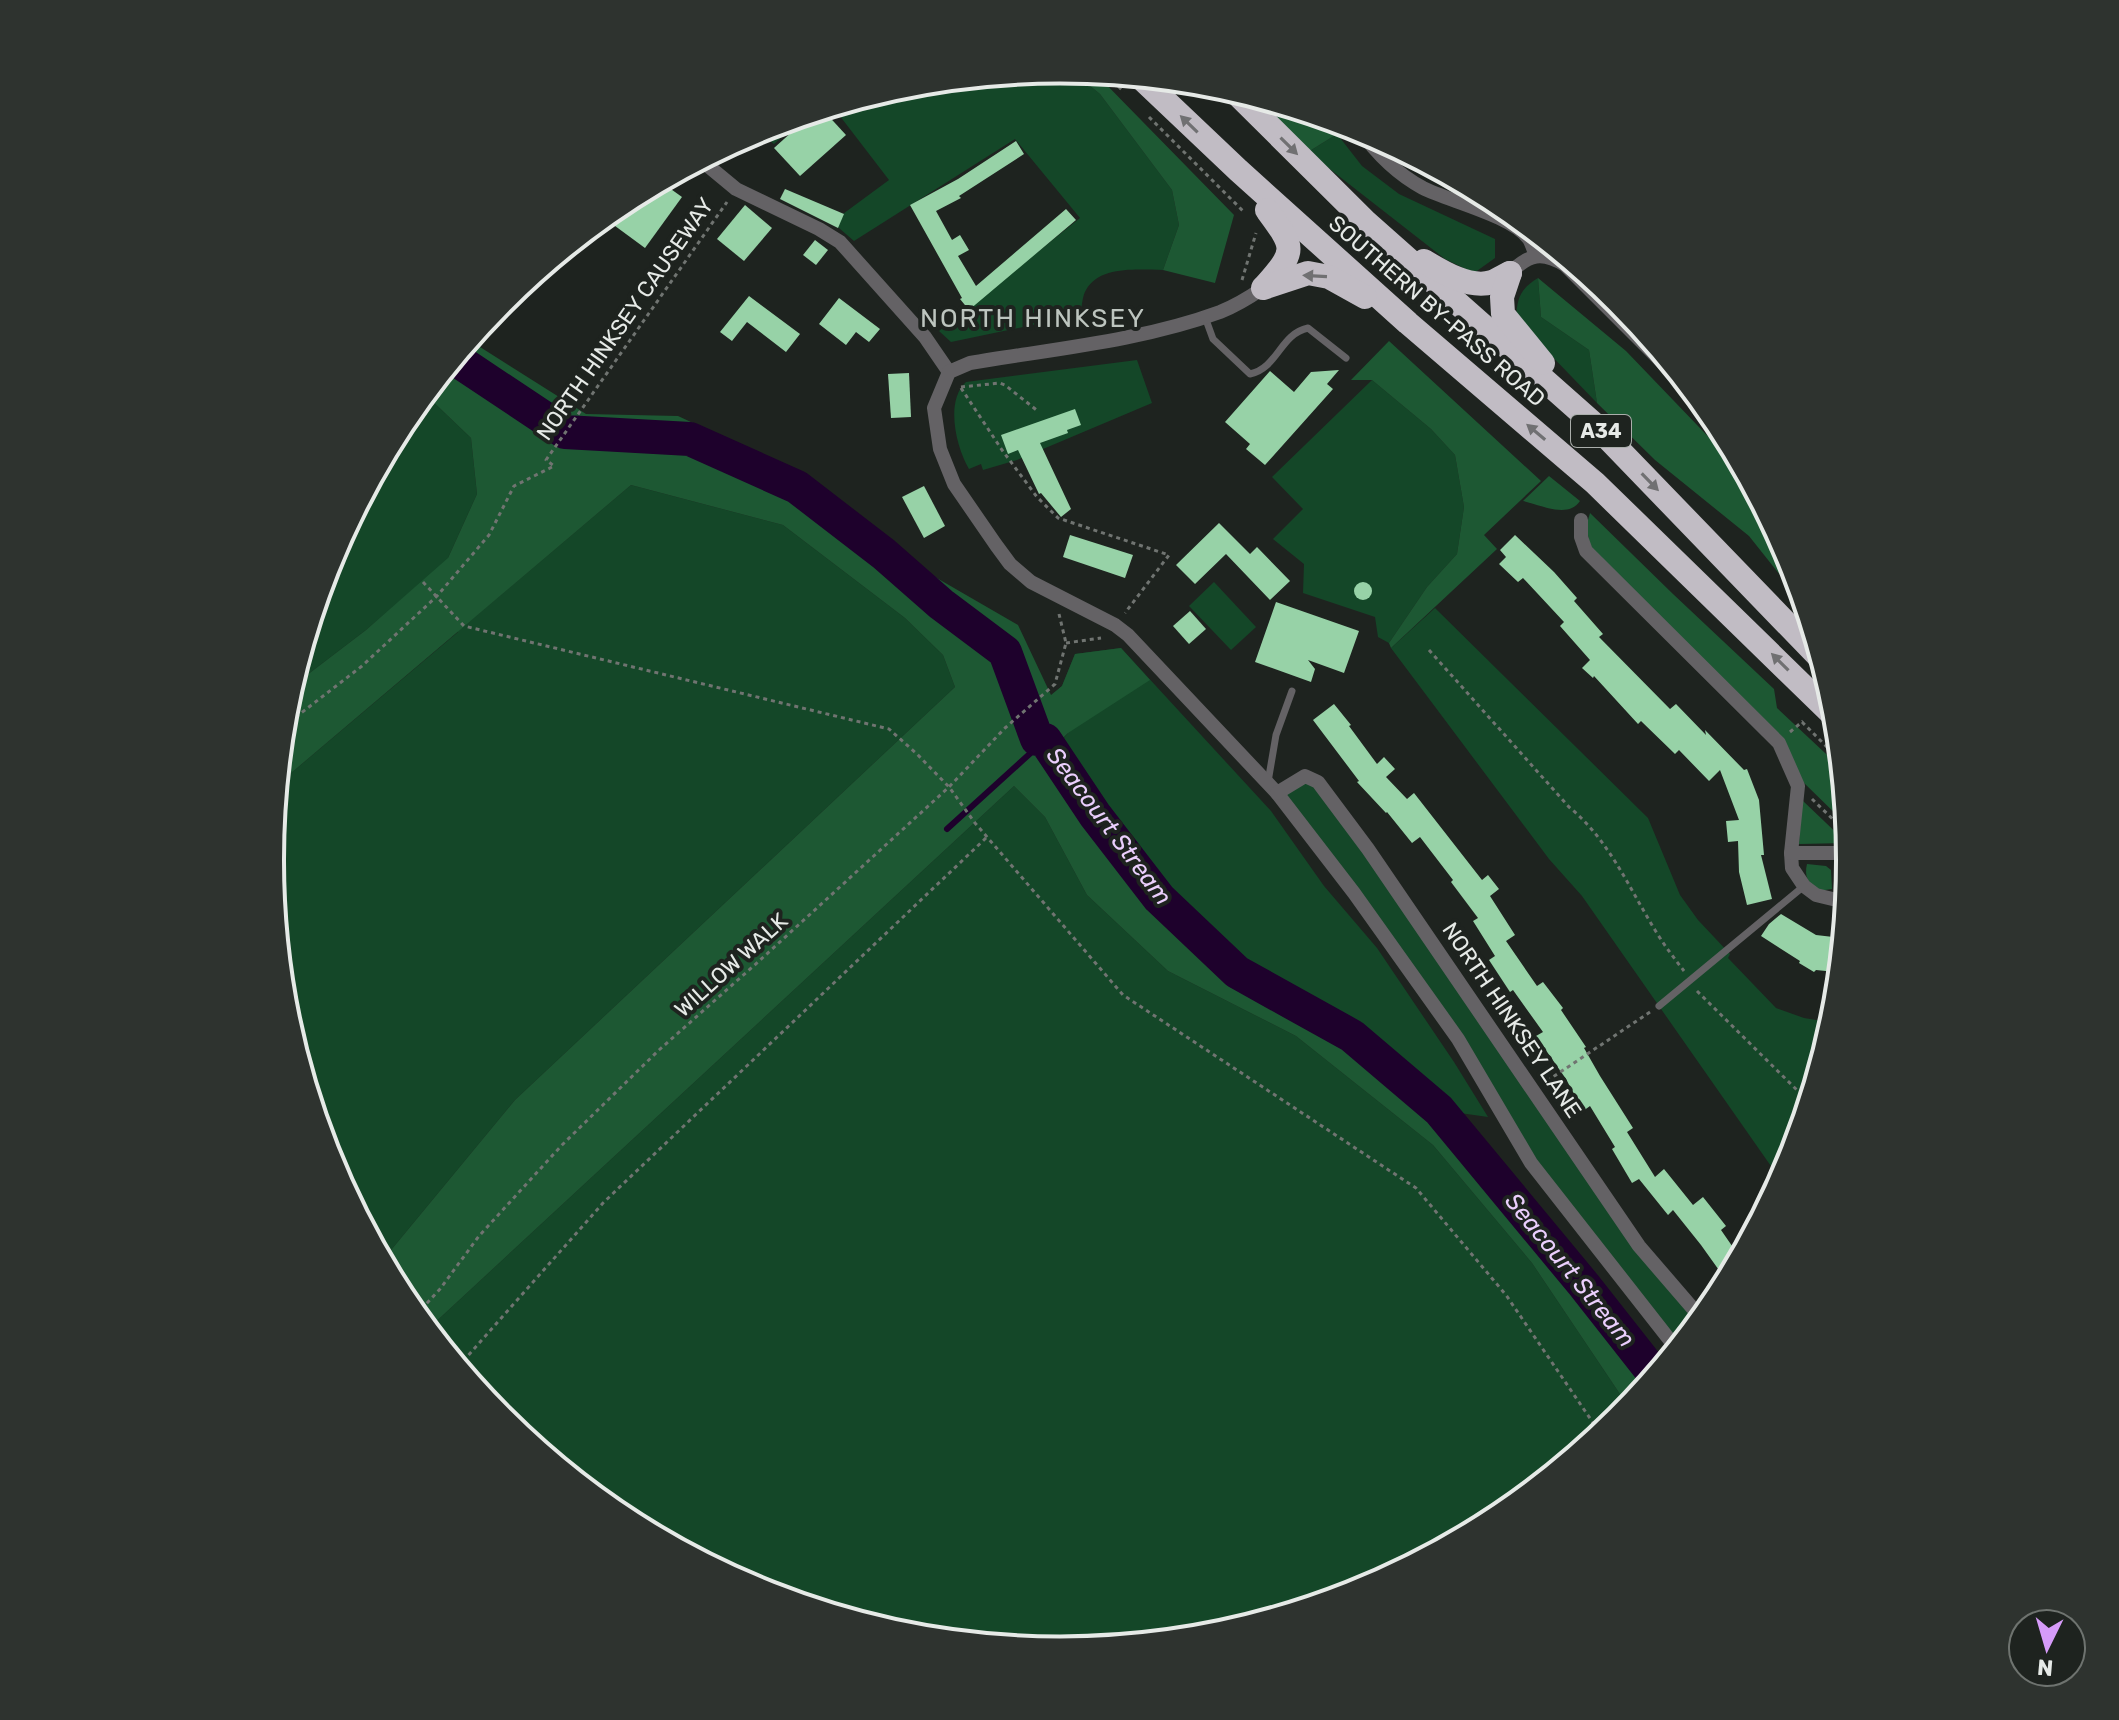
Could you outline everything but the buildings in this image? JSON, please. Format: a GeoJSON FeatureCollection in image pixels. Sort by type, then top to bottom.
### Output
{"type":"FeatureCollection","features":[{"type":"Feature","properties":{"kind":"highway","name":"SOUTHERN BY-PASS ROAD"},"geometry":{"type":"LineString","coordinates":[[1136,89],[1238,170],[1408,323],[1595,483],[1819,702]]}},
{"type":"Feature","properties":{"kind":"highway","name":"SOUTHERN BY-PASS ROAD"},"geometry":{"type":"LineString","coordinates":[[1251,108],[1366,222],[1594,424],[1803,641]]}},
{"type":"Feature","properties":{"kind":"highway"},"geometry":{"type":"LineString","coordinates":[[1238,170],[1288,239],[1289,255],[1282,268],[1252,288]]}},
{"type":"Feature","properties":{"kind":"highway"},"geometry":{"type":"LineString","coordinates":[[1366,222],[1439,270],[1466,281],[1490,283],[1510,273]]}},
{"type":"Feature","properties":{"kind":"highway"},"geometry":{"type":"LineString","coordinates":[[1252,288],[1308,273],[1329,277],[1408,323]]}},
{"type":"Feature","properties":{"kind":"highway"},"geometry":{"type":"LineString","coordinates":[[1510,273],[1502,297],[1503,314],[1594,424]]}},
{"type":"Feature","properties":{"kind":"street"},"geometry":{"type":"LineString","coordinates":[[1378,153],[1423,188],[1493,217]]}},
{"type":"Feature","properties":{"kind":"street"},"geometry":{"type":"LineString","coordinates":[[710,167],[736,189],[840,242],[925,337],[949,372]]}},
{"type":"Feature","properties":{"kind":"street"},"geometry":{"type":"LineString","coordinates":[[1530,243],[1536,256]]}},
{"type":"Feature","properties":{"kind":"street"},"geometry":{"type":"LineString","coordinates":[[1510,273],[1522,260],[1546,256]]}},
{"type":"Feature","properties":{"kind":"street"},"geometry":{"type":"LineString","coordinates":[[1252,288],[1222,311],[1205,317],[1131,336],[970,363],[949,372],[934,408],[940,449],[954,484],[1010,564],[1031,582],[1115,625],[1128,635],[1272,788],[1354,893],[1458,1039],[1531,1163],[1669,1339]]}},
{"type":"Feature","properties":{"kind":"street"},"geometry":{"type":"LineString","coordinates":[[1581,520],[1581,537],[1586,551],[1779,743],[1798,786],[1792,868],[1804,886],[1816,895],[1835,898]]}},
{"type":"Feature","properties":{"kind":"street","name":"NORTH HINKSEY LANE"},"geometry":{"type":"LineString","coordinates":[[1272,788],[1305,776],[1318,782],[1368,849],[1639,1246],[1692,1308]]}},
{"type":"Feature","properties":{"kind":"street"},"geometry":{"type":"LineString","coordinates":[[1791,853],[1836,852]]}},
{"type":"Feature","properties":{"kind":"lane"},"geometry":{"type":"LineString","coordinates":[[1205,317],[1213,339],[1250,374],[1262,371],[1296,330],[1308,328],[1346,358]]}},
{"type":"Feature","properties":{"kind":"lane"},"geometry":{"type":"LineString","coordinates":[[1272,788],[1276,735],[1292,691]]}},
{"type":"Feature","properties":{"kind":"lane"},"geometry":{"type":"LineString","coordinates":[[1659,1006],[1804,886]]}},
{"type":"Feature","properties":{"kind":"path"},"geometry":{"type":"LineString","coordinates":[[1140,109],[1240,210],[1250,216]]}},
{"type":"Feature","properties":{"kind":"path","name":"NORTH HINKSEY CAUSEWAY"},"geometry":{"type":"LineString","coordinates":[[437,596],[489,535],[514,486],[554,466],[546,460],[736,189]]}},
{"type":"Feature","properties":{"kind":"path"},"geometry":{"type":"LineString","coordinates":[[1252,288],[1259,222]]}},
{"type":"Feature","properties":{"kind":"path"},"geometry":{"type":"LineString","coordinates":[[949,372],[1037,497],[1058,518],[1169,555],[1115,625]]}},
{"type":"Feature","properties":{"kind":"path"},"geometry":{"type":"LineString","coordinates":[[961,387],[1000,383],[1039,412]]}},
{"type":"Feature","properties":{"kind":"path"},"geometry":{"type":"LineString","coordinates":[[423,582],[464,626],[889,729],[949,787],[971,818],[1123,995],[1416,1188],[1506,1295],[1593,1423]]}},
{"type":"Feature","properties":{"kind":"path","name":"WILLOW WALK"},"geometry":{"type":"LineString","coordinates":[[425,1306],[479,1236],[562,1145],[659,1050],[949,787],[1005,728],[1055,684],[1066,643],[1059,620],[1058,595]]}},
{"type":"Feature","properties":{"kind":"path"},"geometry":{"type":"LineString","coordinates":[[297,716],[362,666],[437,596]]}},
{"type":"Feature","properties":{"kind":"path"},"geometry":{"type":"LineString","coordinates":[[1066,643],[1128,635]]}},
{"type":"Feature","properties":{"kind":"path"},"geometry":{"type":"LineString","coordinates":[[1429,650],[1602,840],[1657,933],[1696,991],[1799,1092]]}},
{"type":"Feature","properties":{"kind":"path"},"geometry":{"type":"LineString","coordinates":[[1806,718],[1802,722],[1827,747]]}},
{"type":"Feature","properties":{"kind":"path"},"geometry":{"type":"LineString","coordinates":[[1798,786],[1834,821]]}},
{"type":"Feature","properties":{"kind":"path"},"geometry":{"type":"LineString","coordinates":[[465,1359],[603,1203],[987,837]]}},
{"type":"Feature","properties":{"kind":"path"},"geometry":{"type":"LineString","coordinates":[[1534,1090],[1659,1006]]}},
{"type":"Feature","properties":{"kind":"green space"},"geometry":{"type":"Polygon","coordinates":[[[1089,85],[1100,94],[1172,190],[1179,225],[1163,270],[1121,271],[1101,276],[1086,290],[1080,315],[951,342],[939,331],[1080,218],[1015,139],[854,241],[832,222],[889,180],[840,116],[908,99],[958,91],[1009,86],[1089,85]]]}},
{"type":"Feature","properties":{"kind":"green space"},"geometry":{"type":"Polygon","coordinates":[[[1089,85],[1108,86],[1234,215],[1215,283],[1163,270],[1179,225],[1172,190],[1100,94],[1089,85]]]}},
{"type":"Feature","properties":{"kind":"green space"},"geometry":{"type":"Polygon","coordinates":[[[1268,112],[1335,135],[1308,152],[1268,112]]]}},
{"type":"Feature","properties":{"kind":"green space"},"geometry":{"type":"Polygon","coordinates":[[[1335,135],[1339,136],[1362,166],[1399,194],[1495,239],[1495,258],[1474,273],[1445,259],[1308,152],[1335,135]]]}},
{"type":"Feature","properties":{"kind":"green space"},"geometry":{"type":"Polygon","coordinates":[[[1538,278],[1541,317],[1589,350],[1597,403],[1516,319],[1521,295],[1538,278]]]}},
{"type":"Feature","properties":{"kind":"green space"},"geometry":{"type":"Polygon","coordinates":[[[1538,278],[1626,351],[1713,441],[1755,517],[1781,576],[1749,536],[1655,460],[1597,403],[1589,350],[1541,317],[1538,278]]]}},
{"type":"Feature","properties":{"kind":"green space"},"geometry":{"type":"Polygon","coordinates":[[[1389,341],[1541,481],[1484,535],[1497,549],[1391,648],[1389,643],[1427,587],[1457,554],[1464,507],[1455,455],[1431,429],[1372,380],[1351,380],[1389,341]]]}},
{"type":"Feature","properties":{"kind":"green space"},"geometry":{"type":"Polygon","coordinates":[[[478,346],[586,414],[678,416],[807,476],[935,577],[1018,625],[1051,695],[1062,686],[1075,654],[1121,648],[1150,680],[1068,733],[1051,750],[1095,815],[1159,898],[1237,971],[1352,1036],[1439,1110],[1647,1367],[1621,1395],[1532,1263],[1433,1145],[1296,1036],[1168,971],[1087,895],[1045,817],[1014,786],[436,1321],[389,1252],[515,1100],[955,687],[943,655],[905,618],[783,525],[631,485],[288,775],[306,676],[366,630],[448,558],[477,494],[471,438],[434,402],[478,346]]]}},
{"type":"Feature","properties":{"kind":"green space"},"geometry":{"type":"Polygon","coordinates":[[[1137,360],[1152,403],[1017,460],[983,470],[981,464],[969,469],[960,449],[954,412],[960,390],[966,382],[1137,360]]]}},
{"type":"Feature","properties":{"kind":"green space"},"geometry":{"type":"Polygon","coordinates":[[[1372,380],[1431,429],[1455,455],[1464,507],[1457,554],[1427,587],[1389,643],[1378,637],[1375,617],[1303,593],[1304,564],[1273,539],[1303,509],[1272,477],[1372,380]]]}},
{"type":"Feature","properties":{"kind":"green space"},"geometry":{"type":"Polygon","coordinates":[[[434,402],[471,438],[477,494],[448,558],[470,621],[631,485],[783,525],[905,618],[943,655],[955,687],[515,1100],[389,1252],[343,1157],[310,1061],[298,1011],[285,911],[285,809],[288,775],[458,632],[416,587],[306,676],[325,611],[364,517],[387,472],[434,402]]]}},
{"type":"Feature","properties":{"kind":"green space"},"geometry":{"type":"Polygon","coordinates":[[[1549,476],[1580,501],[1569,509],[1561,510],[1523,501],[1549,476]]]}},
{"type":"Feature","properties":{"kind":"green space"},"geometry":{"type":"Polygon","coordinates":[[[1590,513],[1774,689],[1777,708],[1829,756],[1834,812],[1803,782],[1784,744],[1592,553],[1586,527],[1590,513]]]}},
{"type":"Feature","properties":{"kind":"green space"},"geometry":{"type":"Polygon","coordinates":[[[1214,582],[1256,627],[1231,650],[1189,606],[1214,582]]]}},
{"type":"Feature","properties":{"kind":"green space"},"geometry":{"type":"Polygon","coordinates":[[[1435,608],[1648,818],[1680,895],[1698,920],[1730,954],[1728,958],[1776,1008],[1819,1020],[1794,1109],[1772,1167],[1582,896],[1549,859],[1391,648],[1435,608]]]}},
{"type":"Feature","properties":{"kind":"green space"},"geometry":{"type":"Polygon","coordinates":[[[1121,648],[1271,811],[1324,886],[1377,948],[1488,1117],[1439,1110],[1352,1036],[1237,972],[1159,898],[1095,815],[1052,751],[1068,733],[1051,696],[1062,686],[1075,654],[1121,648]]]}},
{"type":"Feature","properties":{"kind":"green space"},"geometry":{"type":"Polygon","coordinates":[[[1294,781],[1318,782],[1639,1246],[1692,1308],[1669,1339],[1531,1163],[1458,1039],[1277,793],[1294,781]]]}},
{"type":"Feature","properties":{"kind":"green space"},"geometry":{"type":"Polygon","coordinates":[[[1014,786],[1045,817],[1087,895],[1168,971],[1296,1036],[1433,1145],[1532,1263],[1621,1395],[1532,1476],[1491,1505],[1403,1556],[1356,1577],[1260,1610],[1211,1621],[1110,1634],[1009,1634],[908,1621],[859,1610],[763,1577],[671,1532],[587,1476],[548,1443],[476,1372],[436,1321],[1014,786]]]}},
{"type":"Feature","properties":{"kind":"green space"},"geometry":{"type":"Polygon","coordinates":[[[1802,800],[1835,831],[1835,843],[1799,844],[1802,800]]]}},
{"type":"Feature","properties":{"kind":"green space"},"geometry":{"type":"Polygon","coordinates":[[[1807,864],[1826,866],[1831,870],[1832,889],[1818,891],[1809,882],[1807,864]]]}},
{"type":"Feature","properties":{"kind":"waterway","name":"Seacourt Stream"},"geometry":{"type":"LineString","coordinates":[[463,364],[565,432],[690,439],[797,487],[1005,652],[1037,739],[1045,740],[1095,815],[1159,898],[1237,972],[1352,1036],[1439,1110],[1648,1366]]}},
{"type":"Feature","properties":{"kind":"waterway"},"geometry":{"type":"LineString","coordinates":[[947,829],[1045,740]]}},
{"type":"Feature","properties":{"kind":"district","name":"NORTH HINKSEY"},"geometry":{"type":"Point","coordinates":[1033,318]}}]}
